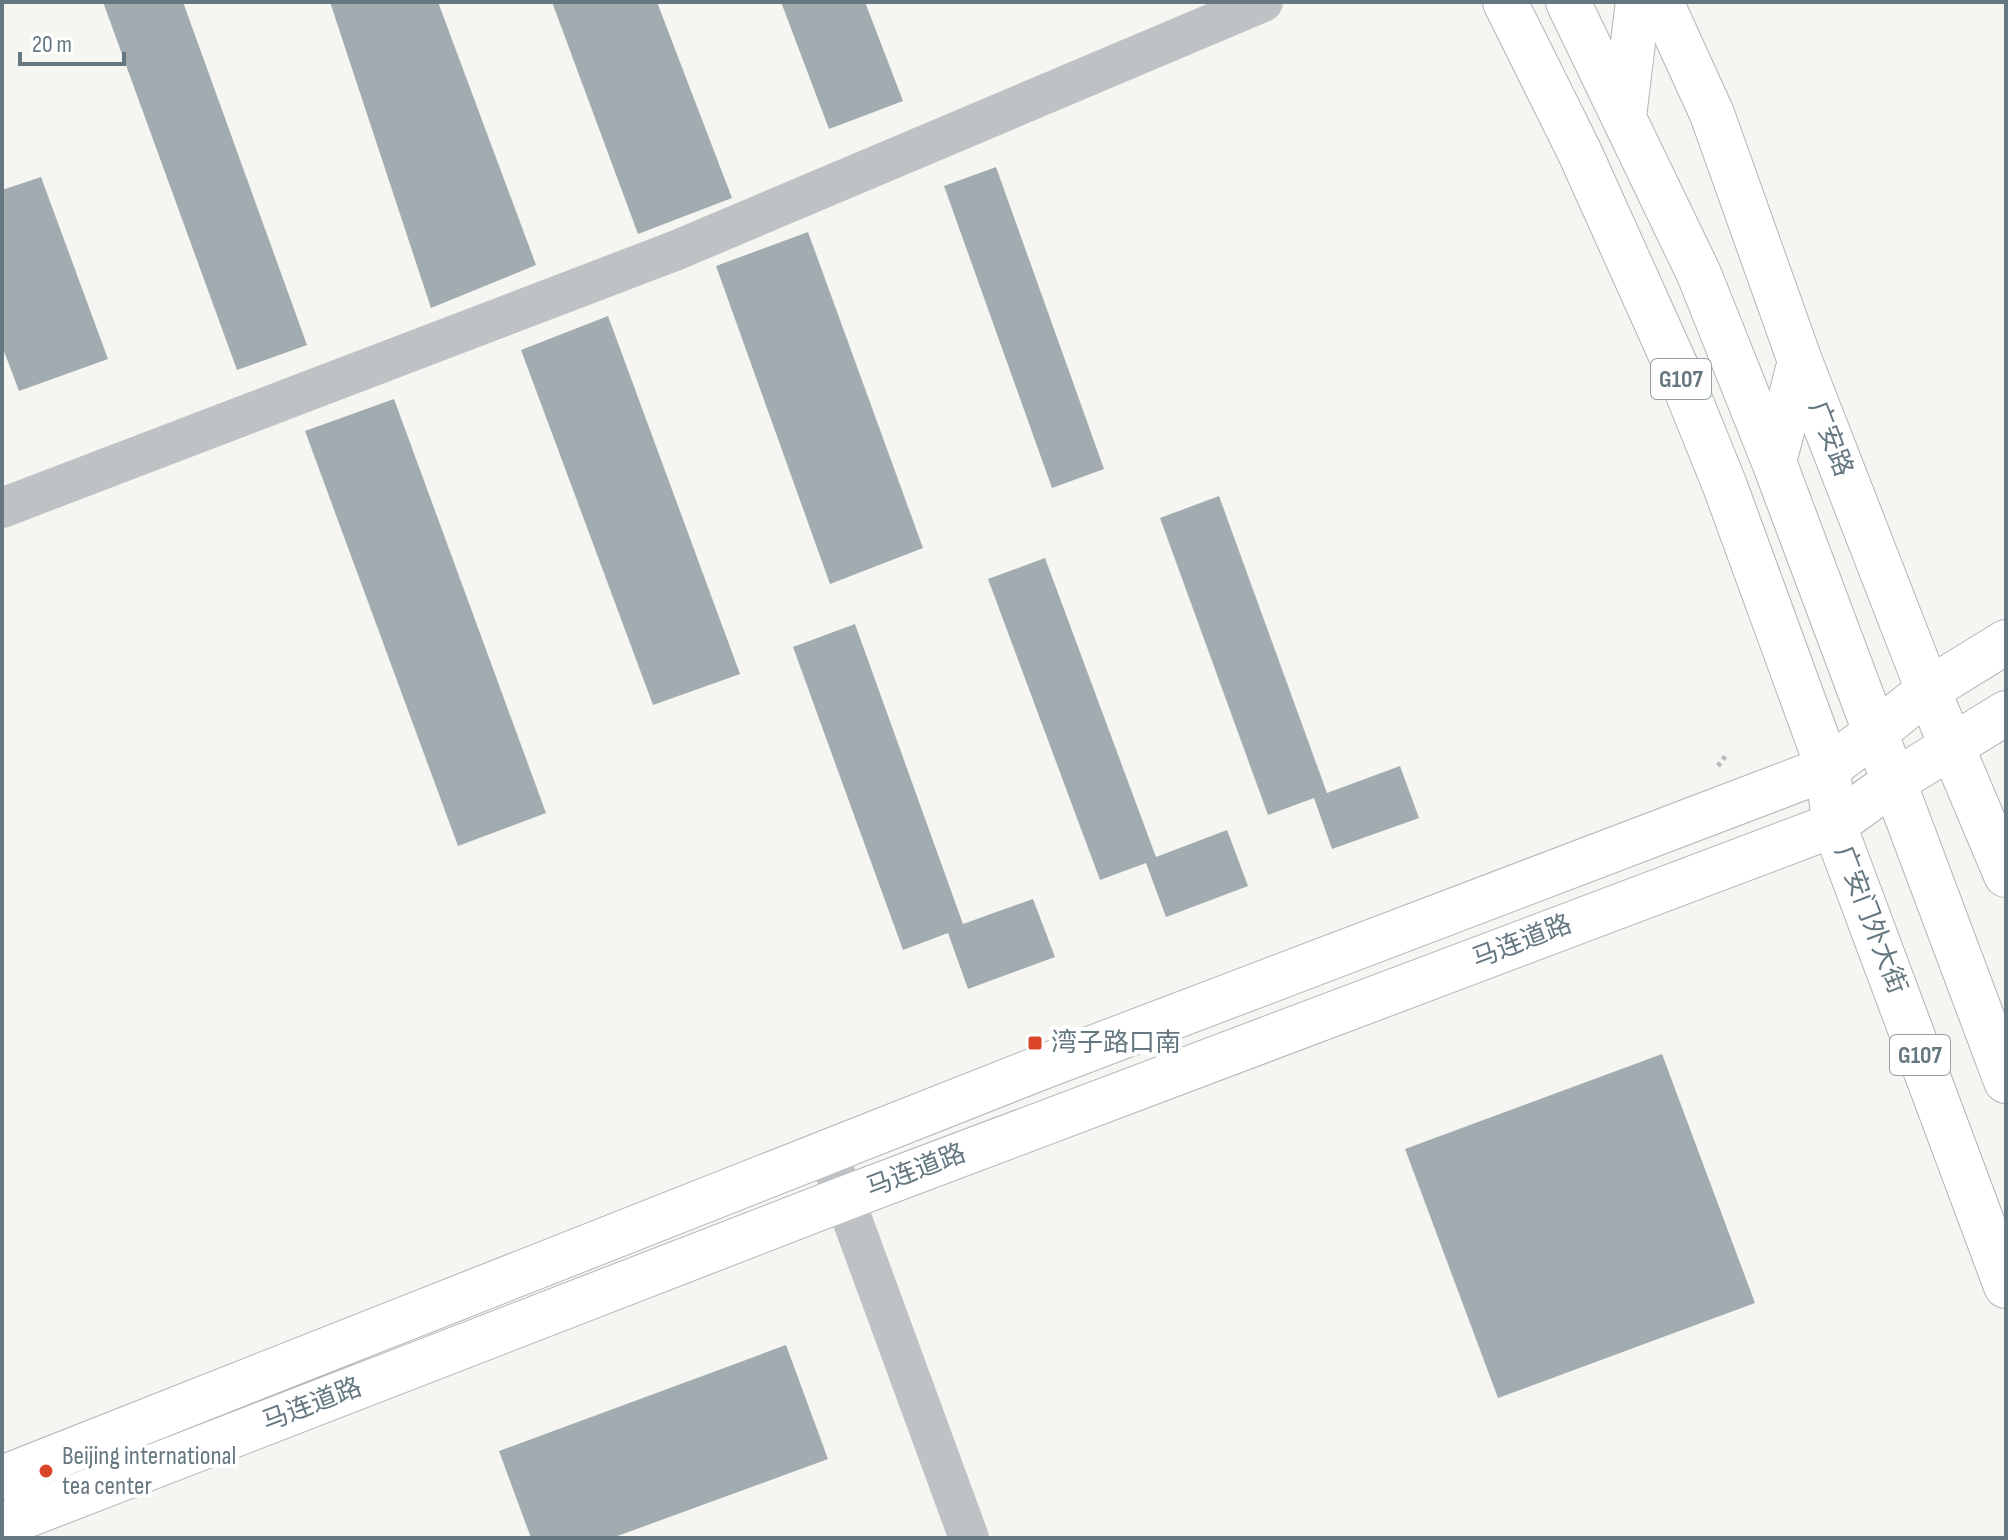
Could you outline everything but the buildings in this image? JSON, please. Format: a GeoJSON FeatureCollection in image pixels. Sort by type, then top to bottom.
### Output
{"type":"FeatureCollection","features":[{"type":"Feature","properties":{"kind":"main road","name":"G107"},"geometry":{"type":"LineString","coordinates":[[1505,2],[1580,153],[1683,382],[1725,486],[1828,768]]}},
{"type":"Feature","properties":{"kind":"main road","name":"G107"},"geometry":{"type":"LineString","coordinates":[[1568,2],[1699,274],[1774,462],[1875,733]]}},
{"type":"Feature","properties":{"kind":"main road"},"geometry":{"type":"LineString","coordinates":[[1624,116],[1638,2]]}},
{"type":"Feature","properties":{"kind":"main road","name":"广安路"},"geometry":{"type":"LineString","coordinates":[[1661,2],[1712,114],[1800,361],[1928,690],[2006,875]]}},
{"type":"Feature","properties":{"kind":"main road"},"geometry":{"type":"LineString","coordinates":[[1774,462],[1800,361]]}},
{"type":"Feature","properties":{"kind":"main road","name":"马连道路"},"geometry":{"type":"LineString","coordinates":[[2,1478],[827,1151],[1828,768],[1928,690],[2006,642]]}},
{"type":"Feature","properties":{"kind":"main road","name":"马连道路"},"geometry":{"type":"LineString","coordinates":[[2,1525],[843,1199],[1834,825],[1892,783],[2006,713]]}},
{"type":"Feature","properties":{"kind":"main road"},"geometry":{"type":"LineString","coordinates":[[1875,733],[1892,783]]}},
{"type":"Feature","properties":{"kind":"main road"},"geometry":{"type":"LineString","coordinates":[[1828,768],[1834,825]]}},
{"type":"Feature","properties":{"kind":"main road","name":"G107"},"geometry":{"type":"LineString","coordinates":[[1892,783],[1928,870],[2006,1081]]}},
{"type":"Feature","properties":{"kind":"main road","name":"广安门外大街"},"geometry":{"type":"LineString","coordinates":[[1834,825],[2006,1286]]}},
{"type":"Feature","properties":{"kind":"street"},"geometry":{"type":"LineString","coordinates":[[2,508],[677,250],[1263,2]]}},
{"type":"Feature","properties":{"kind":"street"},"geometry":{"type":"LineString","coordinates":[[827,1151],[969,1538]]}},
{"type":"Feature","properties":{"kind":"place","name":"湾子路口南"},"geometry":{"type":"Point","coordinates":[1035,1043]}},
{"type":"Feature","properties":{"kind":"place","name":"Beijing international tea center"},"geometry":{"type":"Point","coordinates":[46,1471]}}]}
